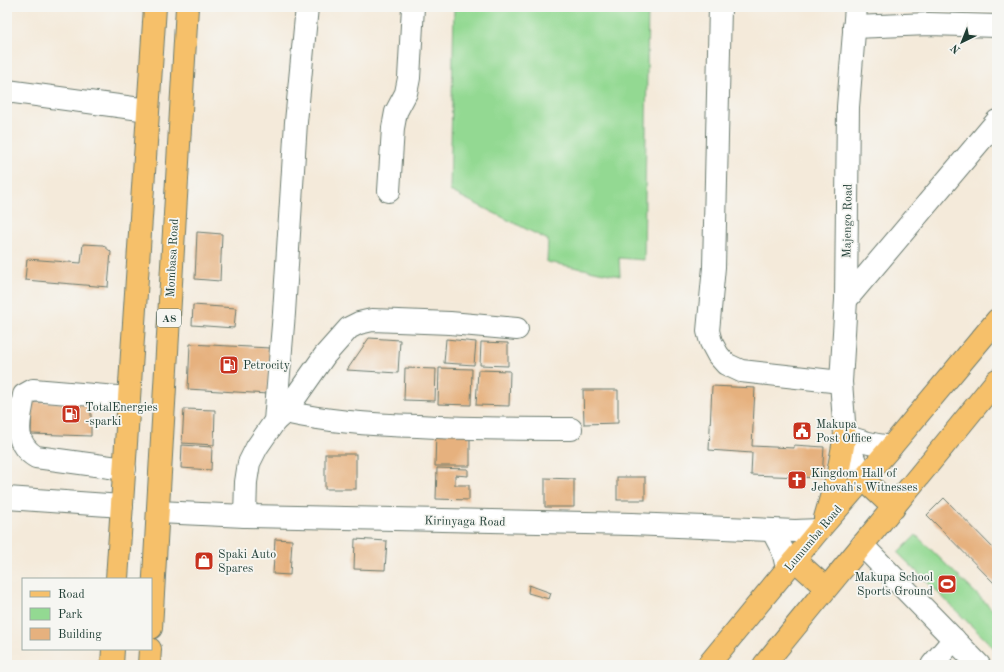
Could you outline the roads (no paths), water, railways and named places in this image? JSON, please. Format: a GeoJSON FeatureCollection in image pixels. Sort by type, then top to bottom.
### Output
{"type":"FeatureCollection","features":[{"type":"Feature","properties":{"kind":"main road"},"geometry":{"type":"LineString","coordinates":[[117,578],[155,7]]}},
{"type":"Feature","properties":{"kind":"main road","name":"Mombasa Road"},"geometry":{"type":"LineString","coordinates":[[152,611],[187,7]]}},
{"type":"Feature","properties":{"kind":"main road","name":"Lumumba Road"},"geometry":{"type":"LineString","coordinates":[[708,665],[820,528],[891,447],[997,320]]}},
{"type":"Feature","properties":{"kind":"main road"},"geometry":{"type":"LineString","coordinates":[[764,665],[826,588],[894,508],[997,380]]}},
{"type":"Feature","properties":{"kind":"main road"},"geometry":{"type":"LineString","coordinates":[[820,528],[834,488],[845,435]]}},
{"type":"Feature","properties":{"kind":"main road"},"geometry":{"type":"LineString","coordinates":[[125,463],[161,458]]}},
{"type":"Feature","properties":{"kind":"main road"},"geometry":{"type":"LineString","coordinates":[[863,479],[894,508]]}},
{"type":"Feature","properties":{"kind":"main road"},"geometry":{"type":"LineString","coordinates":[[791,564],[826,588]]}},
{"type":"Feature","properties":{"kind":"main road"},"geometry":{"type":"LineString","coordinates":[[112,665],[113,650]]}},
{"type":"Feature","properties":{"kind":"main road"},"geometry":{"type":"LineString","coordinates":[[149,665],[150,650]]}},
{"type":"Feature","properties":{"kind":"street"},"geometry":{"type":"LineString","coordinates":[[280,417],[284,313],[296,122],[307,7]]}},
{"type":"Feature","properties":{"kind":"street"},"geometry":{"type":"LineString","coordinates":[[389,191],[393,128],[396,112],[406,93],[409,78],[413,7]]}},
{"type":"Feature","properties":{"kind":"street"},"geometry":{"type":"LineString","coordinates":[[720,7],[714,267],[708,331],[711,342],[718,355],[726,364],[742,372],[841,382]]}},
{"type":"Feature","properties":{"kind":"street"},"geometry":{"type":"LineString","coordinates":[[855,17],[929,24],[997,26]]}},
{"type":"Feature","properties":{"kind":"street","name":"Majengo Road"},"geometry":{"type":"LineString","coordinates":[[855,17],[848,107],[846,300],[841,382],[845,435],[856,467],[863,479]]}},
{"type":"Feature","properties":{"kind":"street"},"geometry":{"type":"LineString","coordinates":[[7,91],[148,110]]}},
{"type":"Feature","properties":{"kind":"street"},"geometry":{"type":"LineString","coordinates":[[846,300],[997,121]]}},
{"type":"Feature","properties":{"kind":"street"},"geometry":{"type":"LineString","coordinates":[[245,516],[246,482],[249,463],[257,446],[326,355],[349,328],[359,323],[372,320],[450,323],[517,329]]}},
{"type":"Feature","properties":{"kind":"street"},"geometry":{"type":"LineString","coordinates":[[125,463],[36,457],[28,452],[20,440],[20,420],[24,395],[33,390],[129,398]]}},
{"type":"Feature","properties":{"kind":"street"},"geometry":{"type":"LineString","coordinates":[[280,417],[364,424],[463,428],[571,429]]}},
{"type":"Feature","properties":{"kind":"street"},"geometry":{"type":"LineString","coordinates":[[845,435],[856,441],[891,447]]}},
{"type":"Feature","properties":{"kind":"street"},"geometry":{"type":"LineString","coordinates":[[7,498],[122,506]]}},
{"type":"Feature","properties":{"kind":"street","name":"Kirinyaga Road"},"geometry":{"type":"LineString","coordinates":[[158,512],[245,516],[632,524],[795,531],[820,528]]}},
{"type":"Feature","properties":{"kind":"street"},"geometry":{"type":"LineString","coordinates":[[772,530],[791,564]]}},
{"type":"Feature","properties":{"kind":"street"},"geometry":{"type":"LineString","coordinates":[[862,545],[979,665]]}},
{"type":"Feature","properties":{"kind":"street"},"geometry":{"type":"LineString","coordinates":[[932,665],[954,639]]}},
{"type":"Feature","properties":{"kind":"place","name":"Petrocity"},"geometry":{"type":"Point","coordinates":[229,365]}},
{"type":"Feature","properties":{"kind":"place","name":"TotalEnergies -sparki"},"geometry":{"type":"Point","coordinates":[71,414]}},
{"type":"Feature","properties":{"kind":"place","name":"Makupa Post Office"},"geometry":{"type":"Point","coordinates":[802,431]}},
{"type":"Feature","properties":{"kind":"place","name":"Kingdom Hall of Jehovah's Witnesses"},"geometry":{"type":"Point","coordinates":[797,480]}},
{"type":"Feature","properties":{"kind":"place","name":"Spaki Auto Spares"},"geometry":{"type":"Point","coordinates":[204,561]}},
{"type":"Feature","properties":{"kind":"place","name":"Makupa School Sports Ground"},"geometry":{"type":"Point","coordinates":[947,584]}}]}
